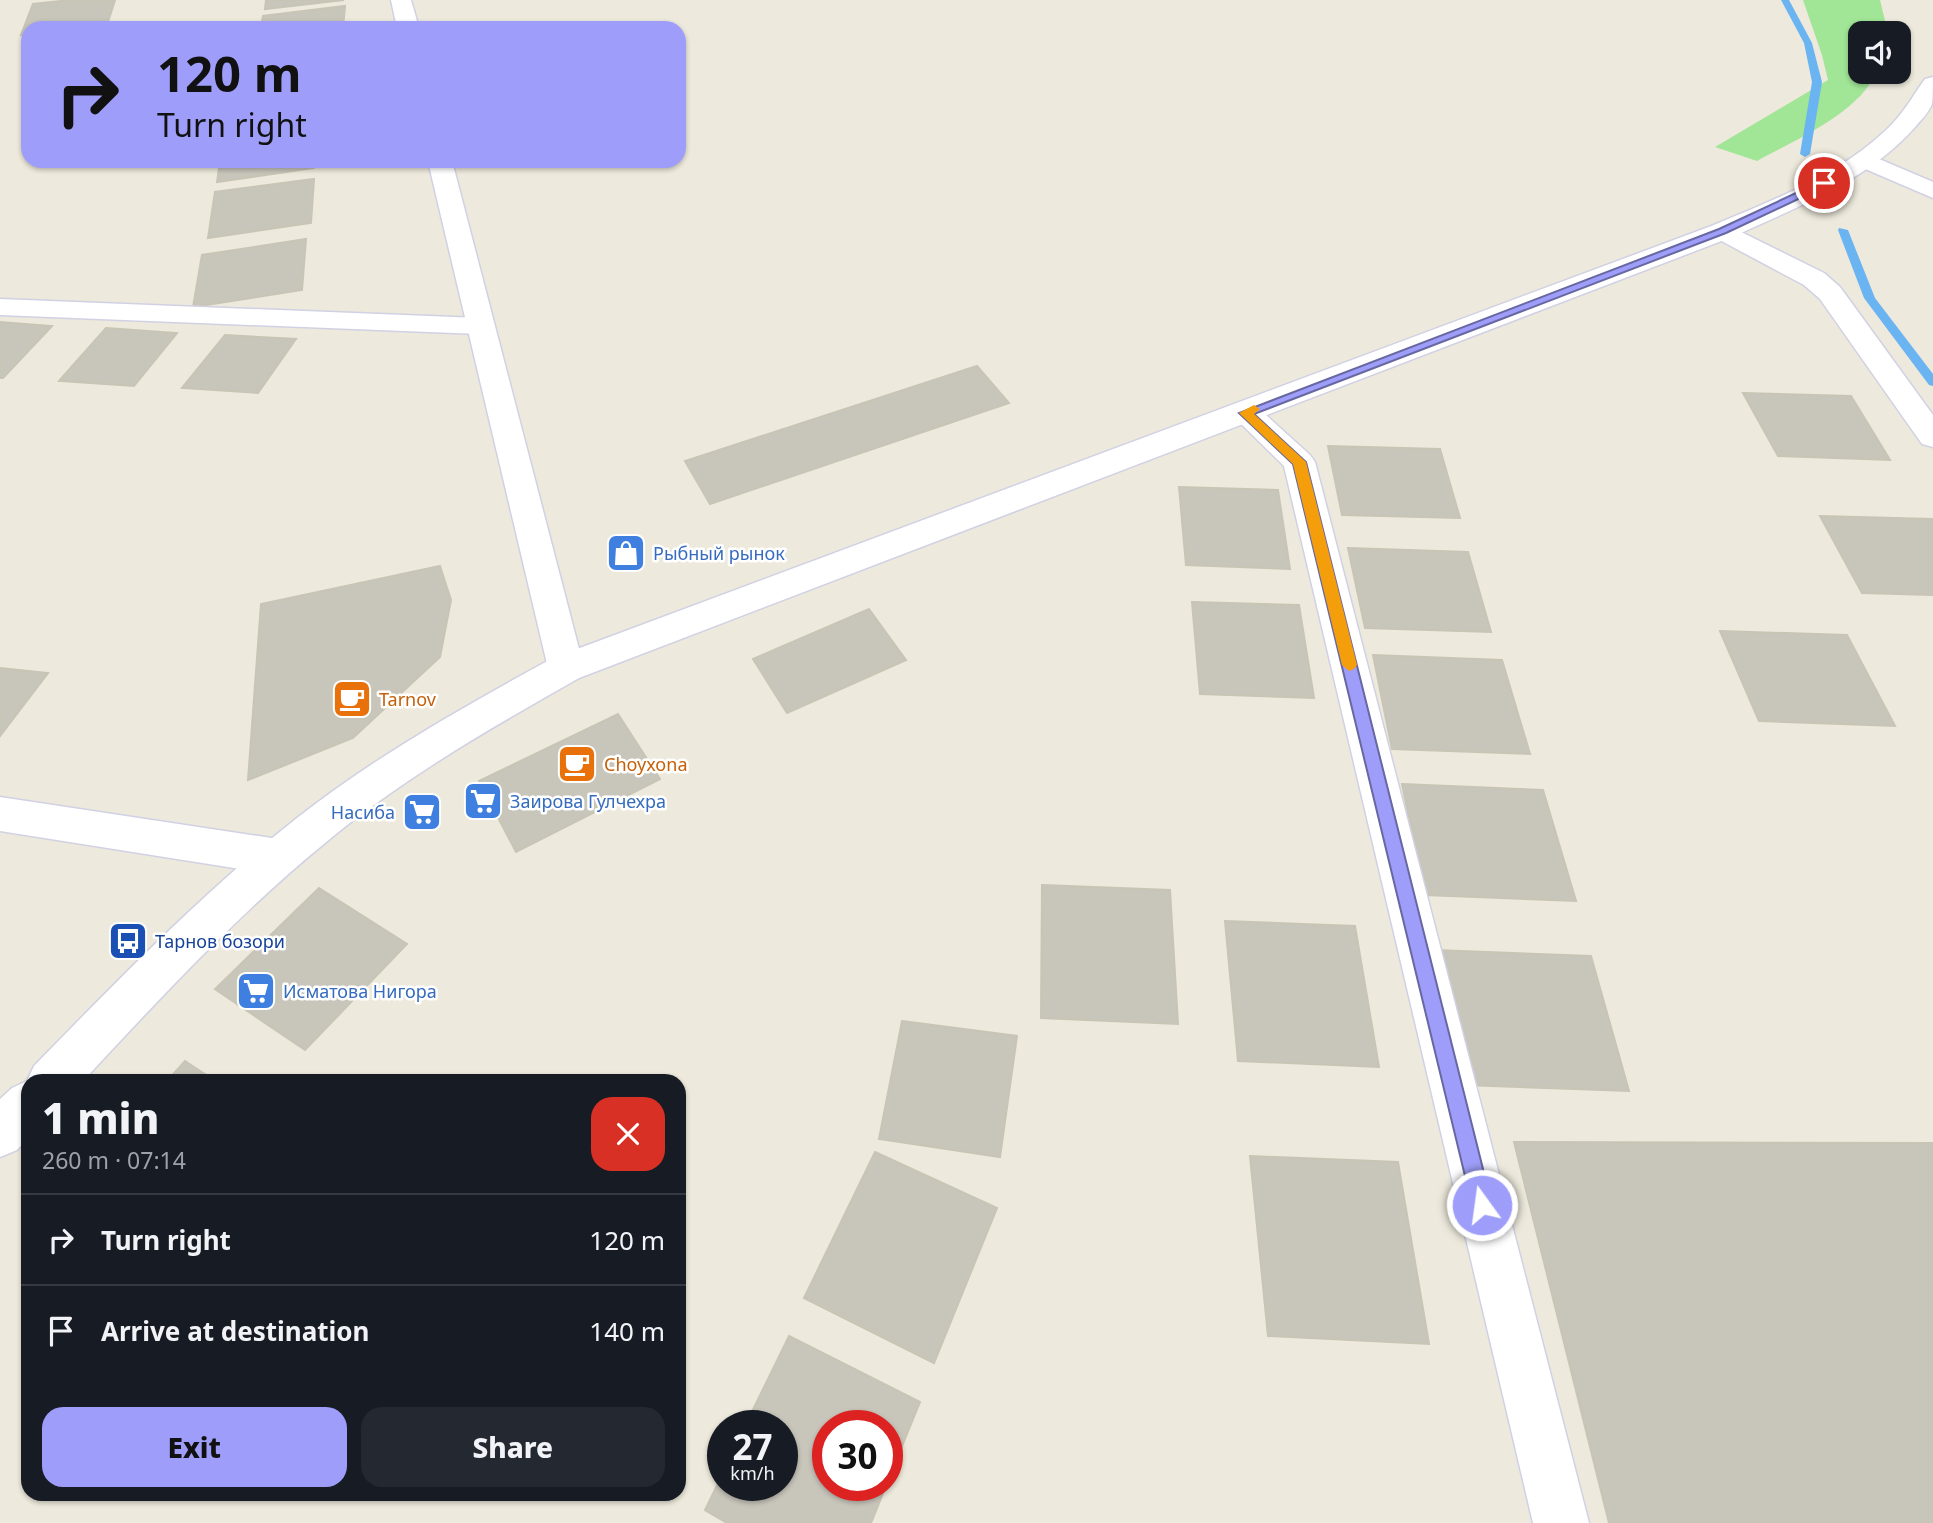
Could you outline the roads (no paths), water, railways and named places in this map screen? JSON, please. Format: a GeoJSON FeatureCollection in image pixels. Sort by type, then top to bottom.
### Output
{"type":"FeatureCollection","features":[{"type":"Feature","properties":{"kind":"street"},"geometry":{"type":"LineString","coordinates":[[401,0],[406,21]]}},
{"type":"Feature","properties":{"kind":"street"},"geometry":{"type":"LineString","coordinates":[[58,1074],[116,1013],[278,858],[354,799],[425,750],[566,668],[1723,231],[1803,194],[1865,160],[1924,103],[1933,83]]}},
{"type":"Feature","properties":{"kind":"street"},"geometry":{"type":"LineString","coordinates":[[1865,160],[1933,191]]}},
{"type":"Feature","properties":{"kind":"street"},"geometry":{"type":"LineString","coordinates":[[442,168],[566,668]]}},
{"type":"Feature","properties":{"kind":"street"},"geometry":{"type":"LineString","coordinates":[[1723,231],[1814,279],[1830,293],[1933,437]]}},
{"type":"Feature","properties":{"kind":"street"},"geometry":{"type":"LineString","coordinates":[[0,307],[479,326]]}},
{"type":"Feature","properties":{"kind":"street"},"geometry":{"type":"LineString","coordinates":[[1245,413],[1299,462],[1561,1523]]}},
{"type":"Feature","properties":{"kind":"street"},"geometry":{"type":"LineString","coordinates":[[0,814],[278,858]]}},
{"type":"Feature","properties":{"kind":"street"},"geometry":{"type":"LineString","coordinates":[[0,1133],[21,1111]]}},
{"type":"Feature","properties":{"kind":"waterway"},"geometry":{"type":"LineString","coordinates":[[1785,0],[1808,43],[1817,82],[1805,154]]}},
{"type":"Feature","properties":{"kind":"waterway"},"geometry":{"type":"LineString","coordinates":[[1843,230],[1870,298],[1933,382]]}},
{"type":"Feature","properties":{"kind":"place","name":"Рыбный рынок"},"geometry":{"type":"Point","coordinates":[626,553]}},
{"type":"Feature","properties":{"kind":"place","name":"Tarnov"},"geometry":{"type":"Point","coordinates":[352,699]}},
{"type":"Feature","properties":{"kind":"place","name":"Choyxona"},"geometry":{"type":"Point","coordinates":[577,764]}},
{"type":"Feature","properties":{"kind":"place","name":"Заирова Гулчехра"},"geometry":{"type":"Point","coordinates":[483,801]}},
{"type":"Feature","properties":{"kind":"place","name":"Насиба"},"geometry":{"type":"Point","coordinates":[422,812]}},
{"type":"Feature","properties":{"kind":"place","name":"Тарнов бозори"},"geometry":{"type":"Point","coordinates":[128,941]}},
{"type":"Feature","properties":{"kind":"place","name":"Исматова Нигора"},"geometry":{"type":"Point","coordinates":[256,991]}}]}
